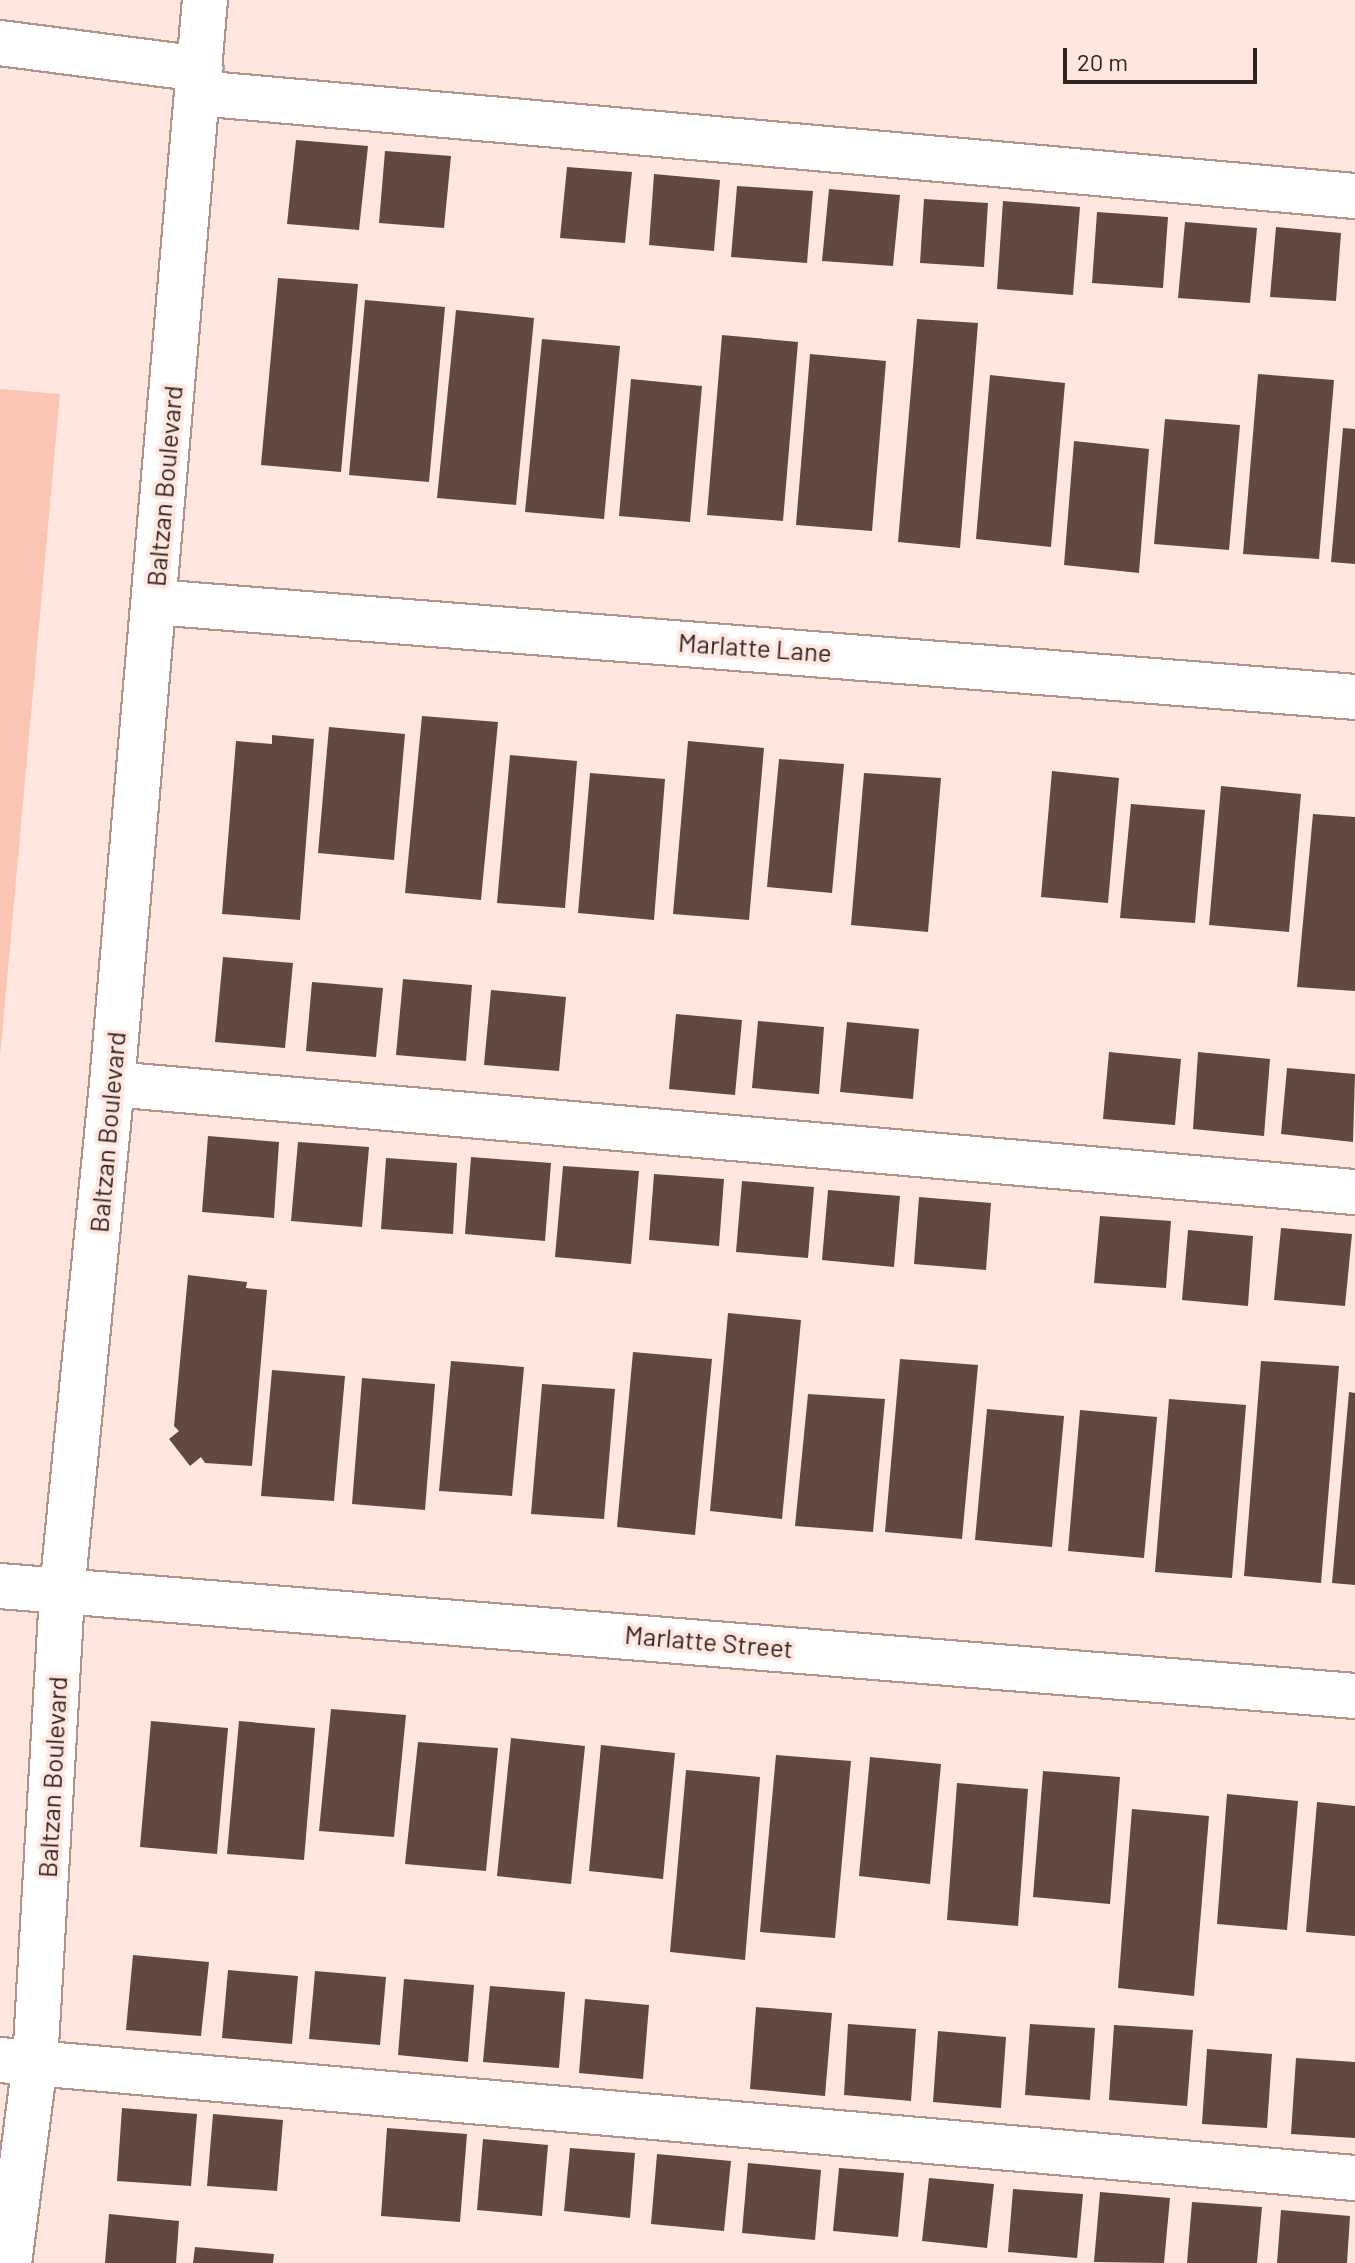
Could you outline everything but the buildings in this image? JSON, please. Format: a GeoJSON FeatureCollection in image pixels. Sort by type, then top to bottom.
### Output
{"type":"FeatureCollection","features":[{"type":"Feature","properties":{"kind":"street","name":"Baltzan Boulevard"},"geometry":{"type":"LineString","coordinates":[[9,2263],[18,2061],[112,1084],[205,0]]}},
{"type":"Feature","properties":{"kind":"street"},"geometry":{"type":"LineString","coordinates":[[0,43],[199,81],[1355,196]]}},
{"type":"Feature","properties":{"kind":"street","name":"Marlatte Lane"},"geometry":{"type":"LineString","coordinates":[[154,602],[1355,697]]}},
{"type":"Feature","properties":{"kind":"street"},"geometry":{"type":"LineString","coordinates":[[112,1084],[1355,1192]]}},
{"type":"Feature","properties":{"kind":"street","name":"Marlatte Street"},"geometry":{"type":"LineString","coordinates":[[0,1586],[688,1639],[1355,1696]]}},
{"type":"Feature","properties":{"kind":"street"},"geometry":{"type":"LineString","coordinates":[[18,2061],[1355,2178]]}},
{"type":"Feature","properties":{"kind":"shaded area"},"geometry":{"type":"Polygon","coordinates":[[[0,389],[60,394],[0,1057],[0,389]]]}}]}
